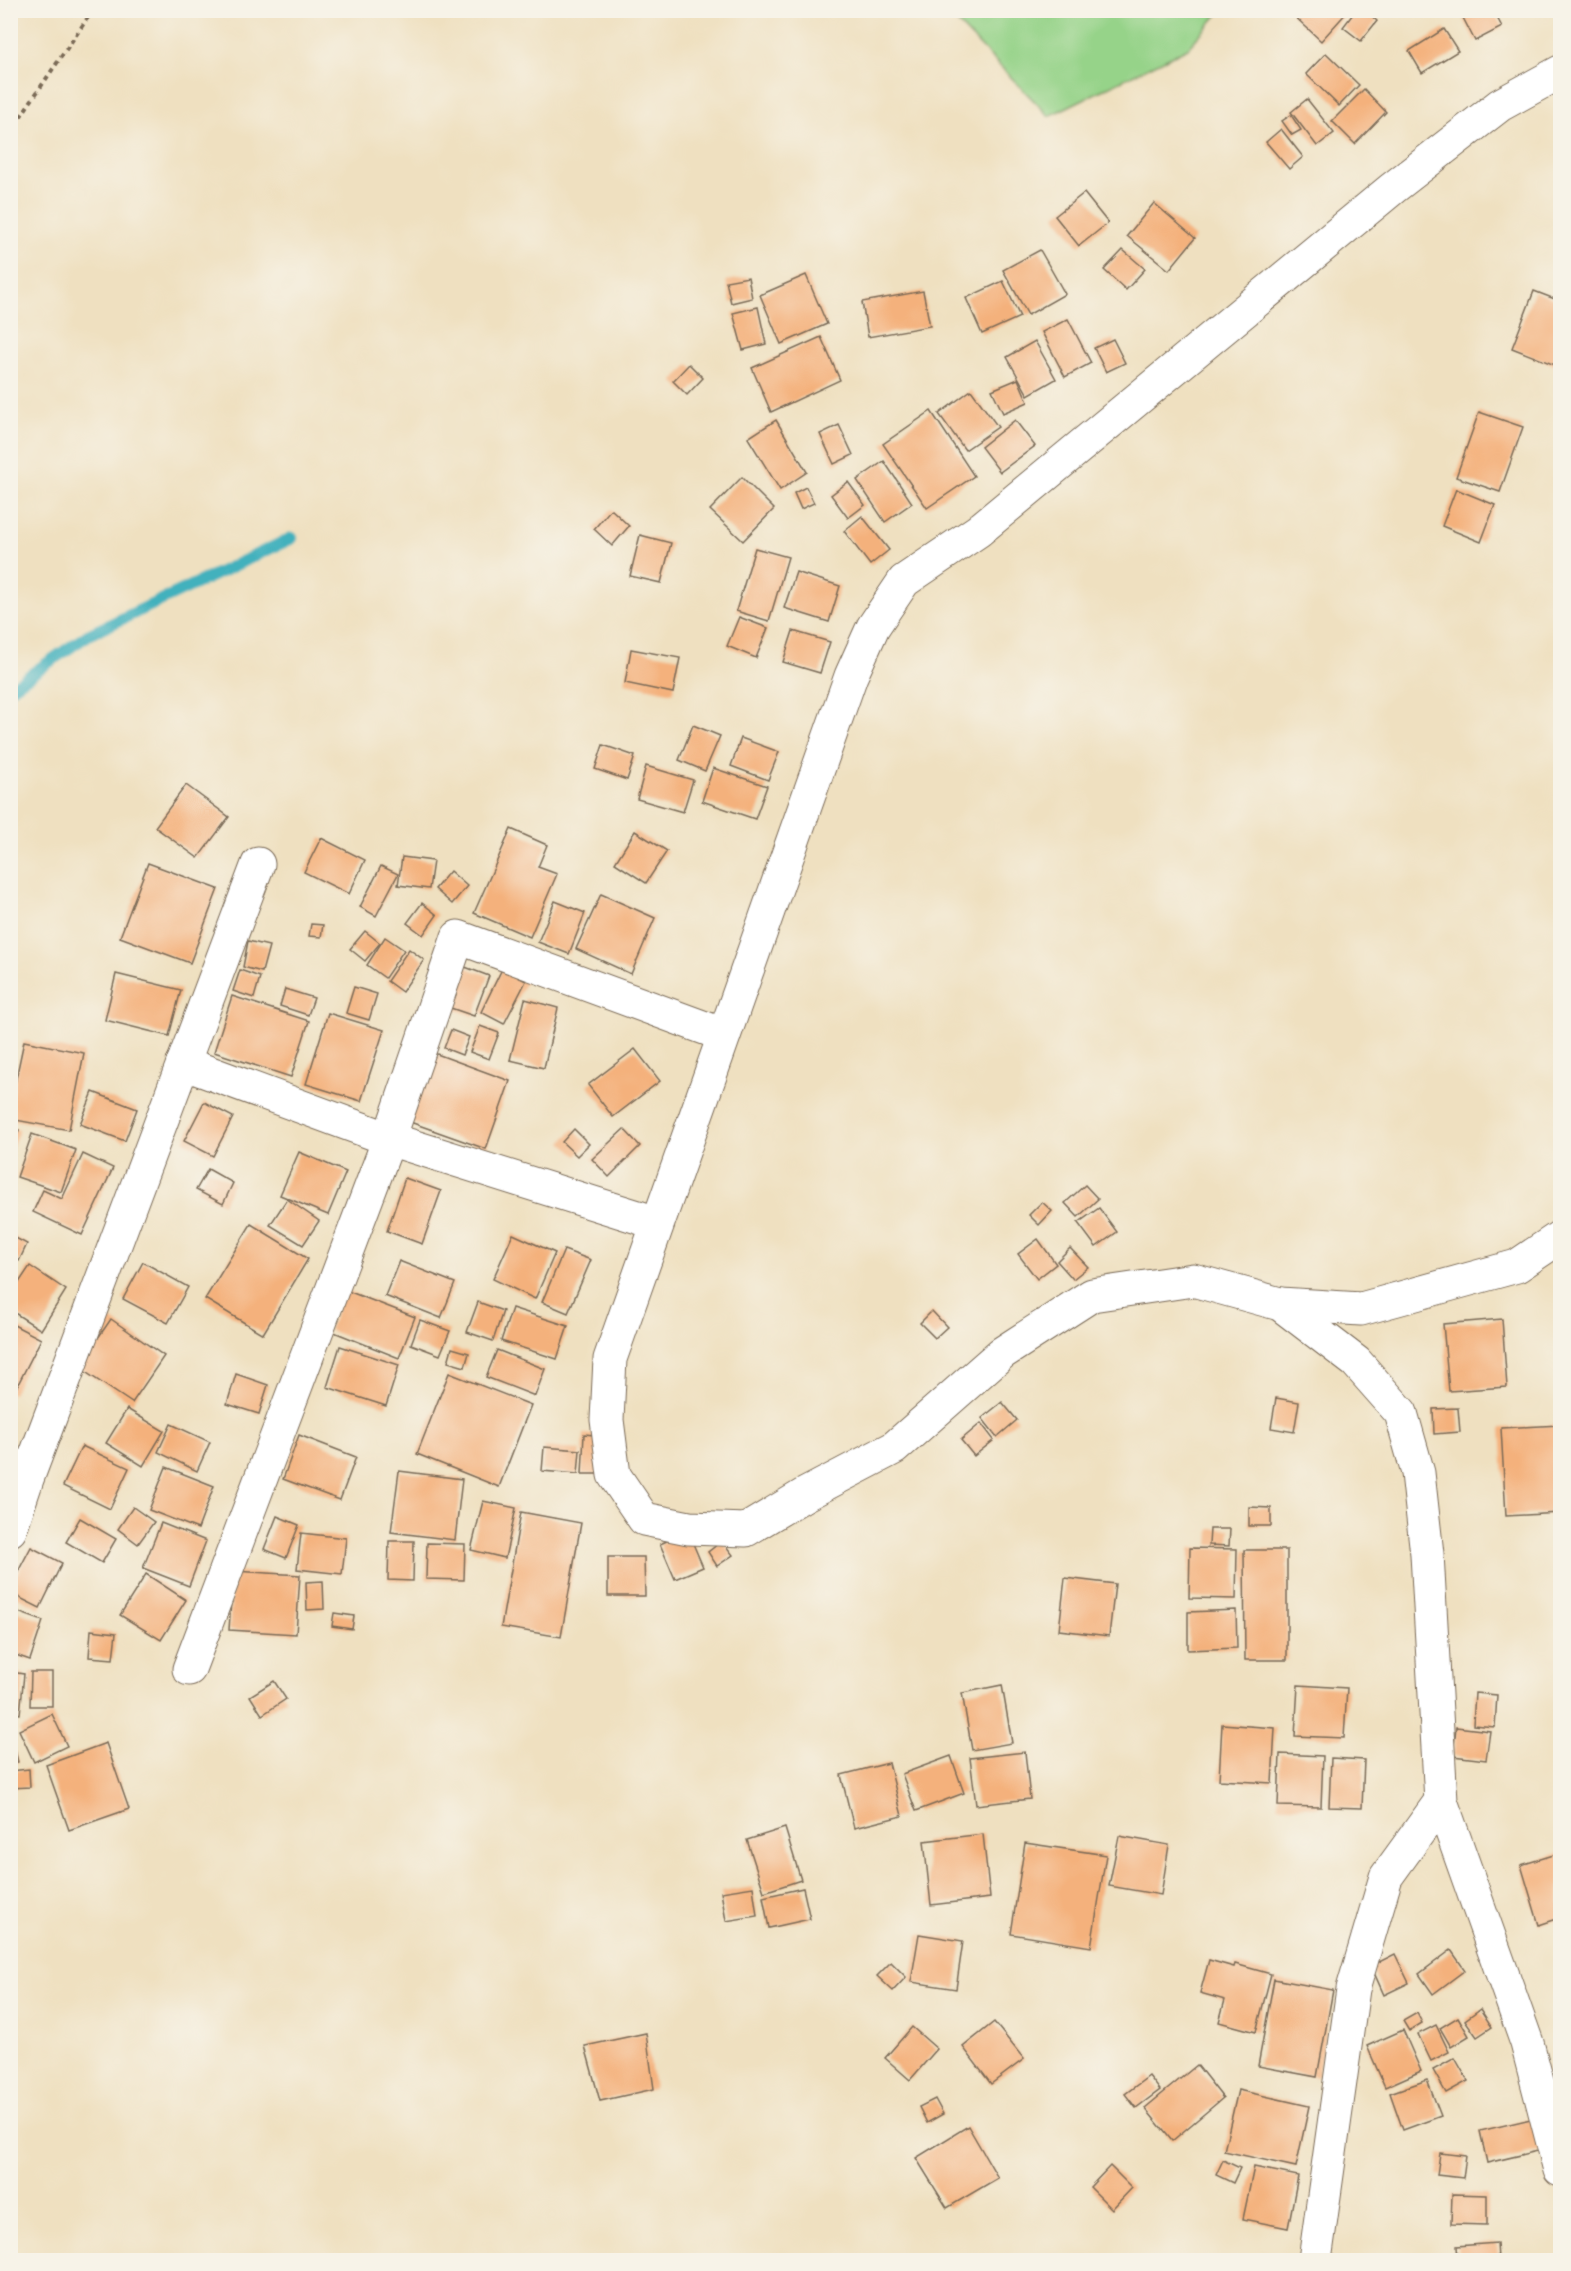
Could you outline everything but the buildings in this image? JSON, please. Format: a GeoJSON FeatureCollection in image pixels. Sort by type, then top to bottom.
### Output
{"type":"FeatureCollection","features":[{"type":"Feature","properties":{"kind":"street"},"geometry":{"type":"LineString","coordinates":[[1560,72],[1500,105],[1393,188],[978,531],[904,581],[873,627],[851,676],[610,1359],[607,1420],[614,1475],[644,1519],[689,1528],[746,1530],[804,1495],[894,1448],[1002,1353],[1092,1295],[1193,1280],[1280,1304],[1361,1309],[1517,1266],[1560,1237]]}},
{"type":"Feature","properties":{"kind":"street"},"geometry":{"type":"LineString","coordinates":[[10,1530],[27,1479],[258,864]]}},
{"type":"Feature","properties":{"kind":"street"},"geometry":{"type":"LineString","coordinates":[[189,1669],[389,1139],[458,937],[724,1035]]}},
{"type":"Feature","properties":{"kind":"street"},"geometry":{"type":"LineString","coordinates":[[183,1064],[389,1139],[657,1223]]}},
{"type":"Feature","properties":{"kind":"street"},"geometry":{"type":"LineString","coordinates":[[1280,1304],[1356,1362],[1401,1413],[1418,1473],[1427,1554],[1441,1801],[1527,2043],[1560,2170]]}},
{"type":"Feature","properties":{"kind":"street"},"geometry":{"type":"LineString","coordinates":[[1315,2260],[1353,1989],[1386,1877],[1441,1801]]}},
{"type":"Feature","properties":{"kind":"path"},"geometry":{"type":"LineString","coordinates":[[10,132],[93,10]]}},
{"type":"Feature","properties":{"kind":"green space"},"geometry":{"type":"Polygon","coordinates":[[[946,11],[1221,11],[1188,48],[1049,116],[946,11]]]}},
{"type":"Feature","properties":{"kind":"waterway"},"geometry":{"type":"LineString","coordinates":[[10,689],[88,635],[292,538]]}}]}
